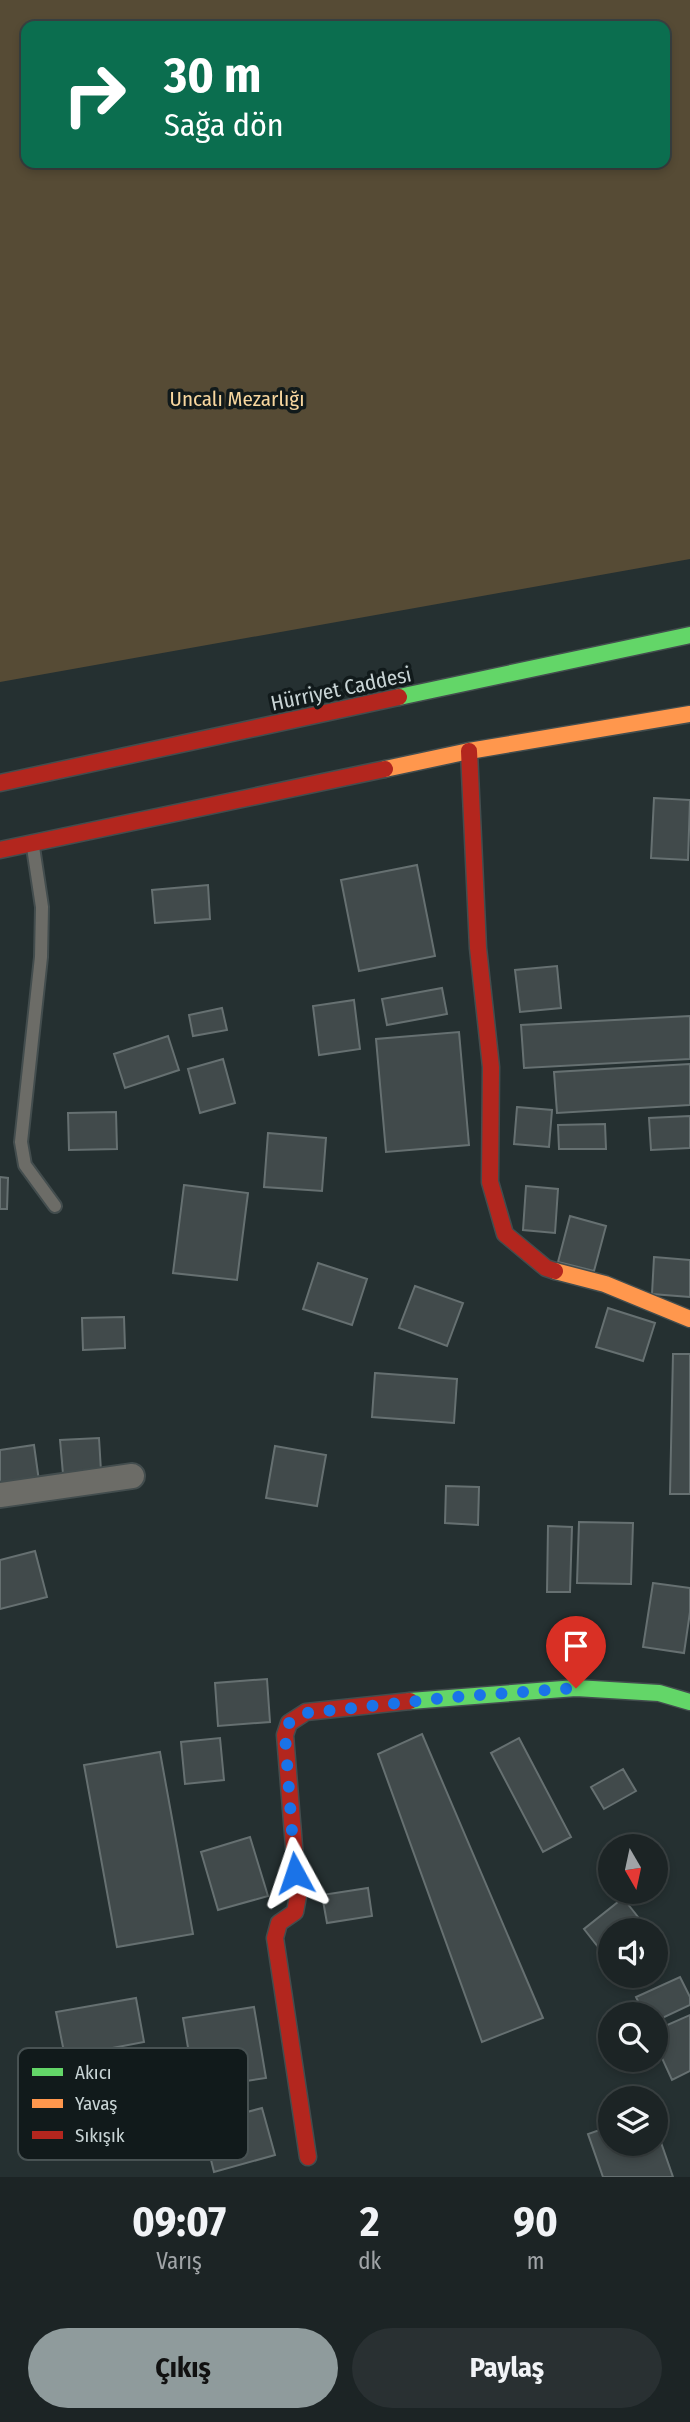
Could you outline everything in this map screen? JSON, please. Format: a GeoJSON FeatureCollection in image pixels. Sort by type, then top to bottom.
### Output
{"type":"FeatureCollection","features":[{"type":"Feature","properties":{"kind":"main road","name":"Hürriyet Caddesi"},"geometry":{"type":"LineString","coordinates":[[0,783],[690,635]]}},
{"type":"Feature","properties":{"kind":"main road"},"geometry":{"type":"LineString","coordinates":[[0,850],[469,751],[690,714]]}},
{"type":"Feature","properties":{"kind":"main road"},"geometry":{"type":"LineString","coordinates":[[469,751],[478,948],[491,1067],[491,1182],[505,1234],[546,1268],[605,1284],[690,1319]]}},
{"type":"Feature","properties":{"kind":"main road"},"geometry":{"type":"LineString","coordinates":[[308,2157],[275,1938],[279,1923],[295,1912],[298,1896],[285,1735],[289,1723],[306,1713],[454,1697],[576,1688],[659,1693],[690,1702]]}},
{"type":"Feature","properties":{"kind":"street"},"geometry":{"type":"LineString","coordinates":[[0,1495],[132,1476]]}},
{"type":"Feature","properties":{"kind":"lane"},"geometry":{"type":"LineString","coordinates":[[33,844],[42,908],[41,957],[21,1142],[25,1165],[55,1206]]}},
{"type":"Feature","properties":{"kind":"green space","name":"Uncalı Mezarlığı"},"geometry":{"type":"Polygon","coordinates":[[[0,0],[690,0],[690,559],[0,682],[0,0]]]}},
{"type":"Feature","properties":{"kind":"building"},"geometry":{"type":"Polygon","coordinates":[[[654,798],[690,800],[688,860],[651,858],[654,798]]]}},
{"type":"Feature","properties":{"kind":"building"},"geometry":{"type":"Polygon","coordinates":[[[417,865],[435,956],[359,971],[341,880],[417,865]]]}},
{"type":"Feature","properties":{"kind":"building"},"geometry":{"type":"Polygon","coordinates":[[[208,885],[210,919],[155,923],[152,890],[208,885]]]}},
{"type":"Feature","properties":{"kind":"building"},"geometry":{"type":"Polygon","coordinates":[[[557,966],[561,1008],[520,1012],[515,970],[557,966]]]}},
{"type":"Feature","properties":{"kind":"building"},"geometry":{"type":"Polygon","coordinates":[[[442,988],[447,1014],[387,1025],[382,999],[442,988]]]}},
{"type":"Feature","properties":{"kind":"building"},"geometry":{"type":"Polygon","coordinates":[[[354,1000],[360,1049],[319,1055],[313,1006],[354,1000]]]}},
{"type":"Feature","properties":{"kind":"building"},"geometry":{"type":"Polygon","coordinates":[[[222,1008],[227,1030],[193,1036],[189,1015],[222,1008]]]}},
{"type":"Feature","properties":{"kind":"building"},"geometry":{"type":"Polygon","coordinates":[[[690,1016],[690,1059],[524,1068],[521,1025],[690,1016]]]}},
{"type":"Feature","properties":{"kind":"building"},"geometry":{"type":"Polygon","coordinates":[[[459,1032],[469,1145],[386,1152],[376,1039],[459,1032]]]}},
{"type":"Feature","properties":{"kind":"building"},"geometry":{"type":"Polygon","coordinates":[[[168,1036],[179,1070],[125,1088],[114,1054],[168,1036]]]}},
{"type":"Feature","properties":{"kind":"building"},"geometry":{"type":"Polygon","coordinates":[[[223,1059],[235,1103],[200,1113],[188,1069],[223,1059]]]}},
{"type":"Feature","properties":{"kind":"building"},"geometry":{"type":"Polygon","coordinates":[[[690,1064],[690,1105],[557,1113],[554,1072],[690,1064]]]}},
{"type":"Feature","properties":{"kind":"building"},"geometry":{"type":"Polygon","coordinates":[[[517,1107],[552,1110],[549,1147],[514,1144],[517,1107]]]}},
{"type":"Feature","properties":{"kind":"building"},"geometry":{"type":"Polygon","coordinates":[[[116,1112],[117,1149],[69,1150],[68,1113],[116,1112]]]}},
{"type":"Feature","properties":{"kind":"building"},"geometry":{"type":"Polygon","coordinates":[[[690,1116],[690,1148],[651,1150],[649,1118],[690,1116]]]}},
{"type":"Feature","properties":{"kind":"building"},"geometry":{"type":"Polygon","coordinates":[[[605,1124],[606,1149],[559,1149],[558,1125],[605,1124]]]}},
{"type":"Feature","properties":{"kind":"building"},"geometry":{"type":"Polygon","coordinates":[[[268,1133],[326,1138],[322,1191],[264,1187],[268,1133]]]}},
{"type":"Feature","properties":{"kind":"building"},"geometry":{"type":"Polygon","coordinates":[[[0,1177],[8,1178],[7,1209],[0,1209],[0,1177]]]}},
{"type":"Feature","properties":{"kind":"building"},"geometry":{"type":"Polygon","coordinates":[[[184,1185],[248,1193],[237,1280],[173,1273],[184,1185]]]}},
{"type":"Feature","properties":{"kind":"building"},"geometry":{"type":"Polygon","coordinates":[[[526,1186],[558,1189],[555,1233],[523,1230],[526,1186]]]}},
{"type":"Feature","properties":{"kind":"building"},"geometry":{"type":"Polygon","coordinates":[[[570,1216],[606,1226],[594,1271],[558,1262],[570,1216]]]}},
{"type":"Feature","properties":{"kind":"building"},"geometry":{"type":"Polygon","coordinates":[[[654,1257],[690,1260],[690,1297],[652,1294],[654,1257]]]}},
{"type":"Feature","properties":{"kind":"building"},"geometry":{"type":"Polygon","coordinates":[[[318,1263],[367,1279],[352,1325],[303,1309],[318,1263]]]}},
{"type":"Feature","properties":{"kind":"building"},"geometry":{"type":"Polygon","coordinates":[[[415,1286],[463,1303],[447,1346],[399,1328],[415,1286]]]}},
{"type":"Feature","properties":{"kind":"building"},"geometry":{"type":"Polygon","coordinates":[[[608,1308],[655,1323],[643,1361],[596,1347],[608,1308]]]}},
{"type":"Feature","properties":{"kind":"building"},"geometry":{"type":"Polygon","coordinates":[[[124,1317],[125,1348],[83,1350],[82,1318],[124,1317]]]}},
{"type":"Feature","properties":{"kind":"building"},"geometry":{"type":"Polygon","coordinates":[[[673,1354],[690,1354],[690,1494],[670,1494],[673,1354]]]}},
{"type":"Feature","properties":{"kind":"building"},"geometry":{"type":"Polygon","coordinates":[[[375,1373],[457,1379],[454,1423],[372,1417],[375,1373]]]}},
{"type":"Feature","properties":{"kind":"building"},"geometry":{"type":"Polygon","coordinates":[[[99,1438],[101,1471],[63,1474],[60,1440],[99,1438]]]}},
{"type":"Feature","properties":{"kind":"building"},"geometry":{"type":"Polygon","coordinates":[[[34,1445],[39,1481],[0,1487],[0,1450],[34,1445]]]}},
{"type":"Feature","properties":{"kind":"building"},"geometry":{"type":"Polygon","coordinates":[[[275,1446],[326,1455],[317,1506],[266,1498],[275,1446]]]}},
{"type":"Feature","properties":{"kind":"building"},"geometry":{"type":"Polygon","coordinates":[[[446,1486],[479,1487],[478,1525],[445,1523],[446,1486]]]}},
{"type":"Feature","properties":{"kind":"building"},"geometry":{"type":"Polygon","coordinates":[[[579,1522],[633,1523],[631,1584],[577,1583],[579,1522]]]}},
{"type":"Feature","properties":{"kind":"building"},"geometry":{"type":"Polygon","coordinates":[[[548,1526],[572,1527],[570,1592],[547,1592],[548,1526]]]}},
{"type":"Feature","properties":{"kind":"building"},"geometry":{"type":"Polygon","coordinates":[[[35,1551],[47,1597],[0,1609],[0,1560],[35,1551]]]}},
{"type":"Feature","properties":{"kind":"building"},"geometry":{"type":"Polygon","coordinates":[[[653,1583],[690,1588],[690,1612],[684,1653],[643,1647],[653,1583]]]}},
{"type":"Feature","properties":{"kind":"building"},"geometry":{"type":"Polygon","coordinates":[[[267,1679],[270,1722],[218,1726],[215,1683],[267,1679]]]}},
{"type":"Feature","properties":{"kind":"building"},"geometry":{"type":"Polygon","coordinates":[[[422,1734],[543,2018],[482,2042],[378,1754],[422,1734]]]}},
{"type":"Feature","properties":{"kind":"building"},"geometry":{"type":"Polygon","coordinates":[[[220,1738],[224,1780],[185,1784],[181,1742],[220,1738]]]}},
{"type":"Feature","properties":{"kind":"building"},"geometry":{"type":"Polygon","coordinates":[[[519,1738],[571,1837],[543,1852],[491,1753],[519,1738]]]}},
{"type":"Feature","properties":{"kind":"building"},"geometry":{"type":"Polygon","coordinates":[[[160,1752],[193,1934],[117,1947],[84,1765],[160,1752]]]}},
{"type":"Feature","properties":{"kind":"building"},"geometry":{"type":"Polygon","coordinates":[[[623,1769],[636,1791],[604,1809],[591,1787],[623,1769]]]}},
{"type":"Feature","properties":{"kind":"building"},"geometry":{"type":"Polygon","coordinates":[[[250,1837],[268,1896],[218,1910],[201,1852],[250,1837]]]}},
{"type":"Feature","properties":{"kind":"building"},"geometry":{"type":"Polygon","coordinates":[[[368,1888],[372,1916],[327,1923],[322,1895],[368,1888]]]}},
{"type":"Feature","properties":{"kind":"building"},"geometry":{"type":"Polygon","coordinates":[[[615,1904],[628,1904],[639,1918],[598,1918],[598,1947],[584,1929],[615,1904]]]}},
{"type":"Feature","properties":{"kind":"building"},"geometry":{"type":"Polygon","coordinates":[[[680,1977],[690,1997],[690,2005],[668,2015],[668,2002],[638,2002],[636,1997],[656,1988],[668,1988],[668,1982],[680,1977]]]}},
{"type":"Feature","properties":{"kind":"building"},"geometry":{"type":"Polygon","coordinates":[[[136,1998],[144,2042],[112,2048],[63,2048],[56,2012],[136,1998]]]}},
{"type":"Feature","properties":{"kind":"building"},"geometry":{"type":"Polygon","coordinates":[[[254,2007],[266,2078],[248,2081],[248,2048],[188,2048],[183,2018],[254,2007]]]}},
{"type":"Feature","properties":{"kind":"building"},"geometry":{"type":"Polygon","coordinates":[[[690,2015],[690,2071],[672,2080],[668,2071],[668,2025],[690,2015]]]}},
{"type":"Feature","properties":{"kind":"building"},"geometry":{"type":"Polygon","coordinates":[[[262,2108],[275,2155],[214,2172],[211,2160],[248,2160],[248,2112],[262,2108]]]}},
{"type":"Feature","properties":{"kind":"building"},"geometry":{"type":"Polygon","coordinates":[[[598,2131],[598,2156],[666,2156],[673,2177],[603,2177],[588,2134],[598,2131]]]}},
{"type":"Feature","properties":{"kind":"traffic: fast"},"geometry":{"type":"LineString","coordinates":[[399,697],[690,635]]}},
{"type":"Feature","properties":{"kind":"traffic: fast"},"geometry":{"type":"LineString","coordinates":[[410,1701],[576,1688],[659,1693],[690,1702]]}},
{"type":"Feature","properties":{"kind":"traffic: slow"},"geometry":{"type":"LineString","coordinates":[[385,769],[469,751],[690,714]]}},
{"type":"Feature","properties":{"kind":"traffic: slow"},"geometry":{"type":"LineString","coordinates":[[555,1271],[605,1284],[690,1319]]}},
{"type":"Feature","properties":{"kind":"traffic: jam"},"geometry":{"type":"LineString","coordinates":[[0,783],[399,697]]}},
{"type":"Feature","properties":{"kind":"traffic: jam"},"geometry":{"type":"LineString","coordinates":[[469,751],[478,948],[491,1067],[490,1182],[505,1234],[546,1268],[555,1271]]}},
{"type":"Feature","properties":{"kind":"traffic: jam"},"geometry":{"type":"LineString","coordinates":[[0,850],[385,769]]}},
{"type":"Feature","properties":{"kind":"traffic: jam"},"geometry":{"type":"LineString","coordinates":[[308,2157],[275,1938],[279,1923],[295,1912],[298,1896],[285,1735],[289,1723],[306,1712],[410,1701]]}},
{"type":"Feature","properties":{"kind":"route"},"geometry":{"type":"LineString","coordinates":[[295,1873],[285,1735],[289,1723],[306,1713],[454,1697],[576,1688]]}}]}
